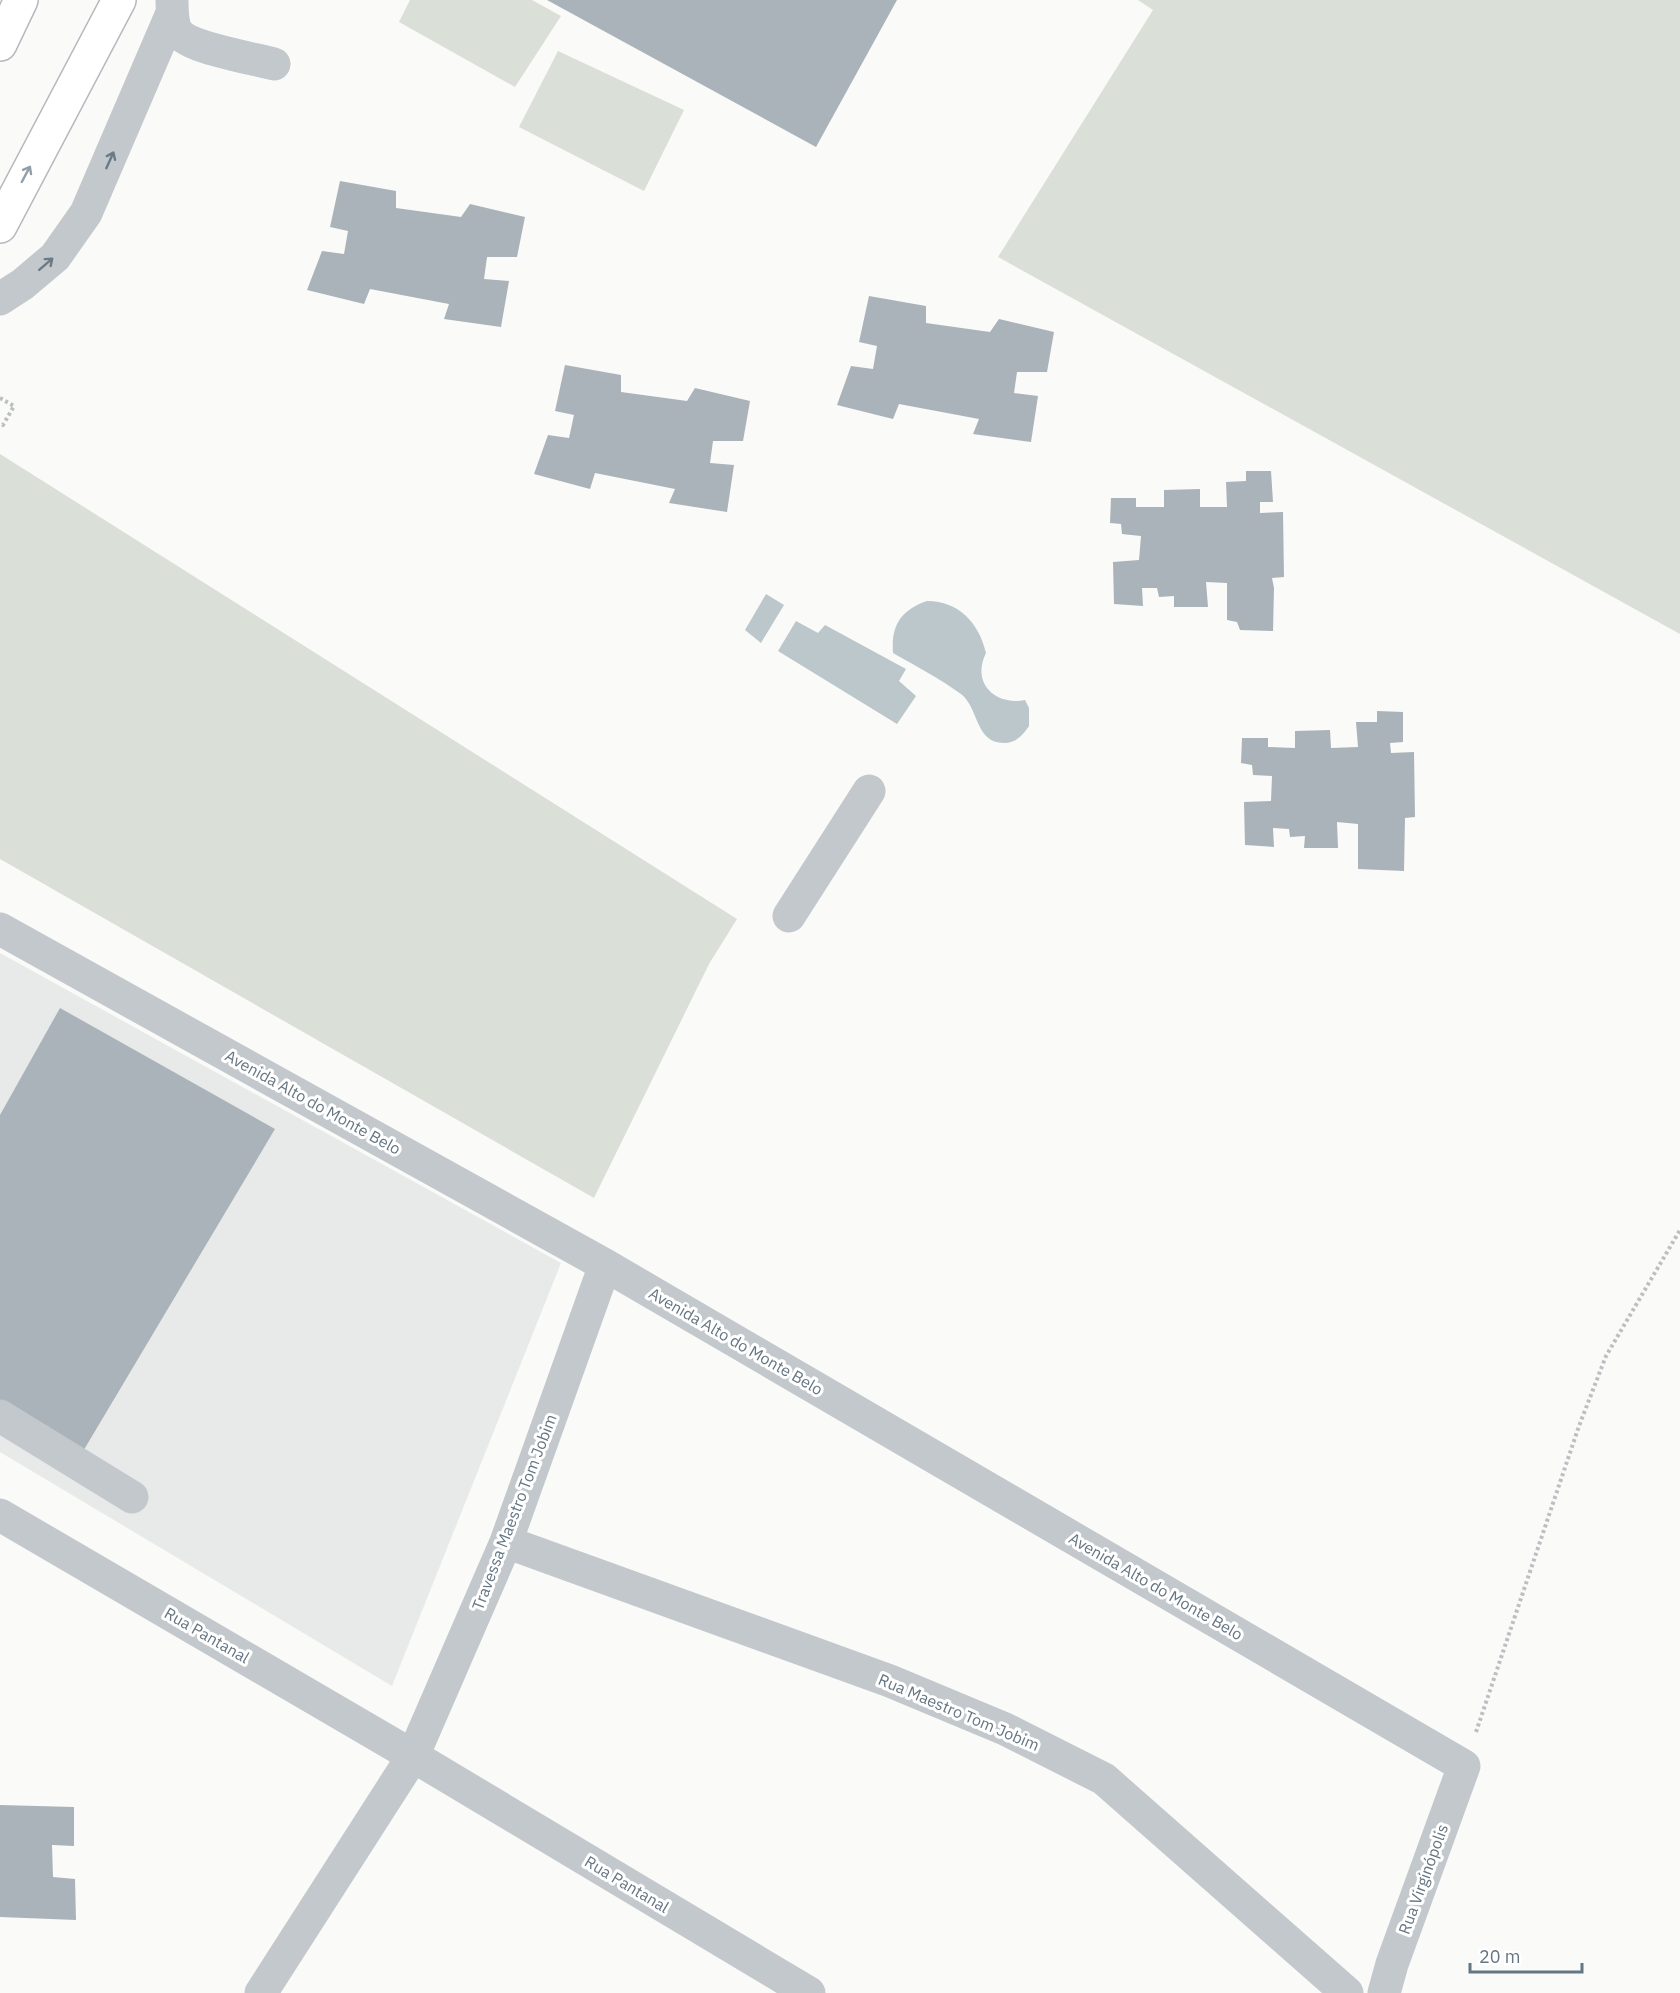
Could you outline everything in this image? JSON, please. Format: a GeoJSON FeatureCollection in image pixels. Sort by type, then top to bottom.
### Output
{"type":"FeatureCollection","features":[{"type":"Feature","properties":{"kind":"main road"},"geometry":{"type":"LineString","coordinates":[[0,44],[21,0]]}},
{"type":"Feature","properties":{"kind":"main road"},"geometry":{"type":"LineString","coordinates":[[0,226],[119,0]]}},
{"type":"Feature","properties":{"kind":"street"},"geometry":{"type":"LineString","coordinates":[[172,6],[175,29],[196,44],[274,64]]}},
{"type":"Feature","properties":{"kind":"street"},"geometry":{"type":"LineString","coordinates":[[0,300],[55,257],[86,213],[172,6]]}},
{"type":"Feature","properties":{"kind":"street"},"geometry":{"type":"LineString","coordinates":[[789,916],[869,791]]}},
{"type":"Feature","properties":{"kind":"street","name":"Avenida Alto do Monte Belo"},"geometry":{"type":"LineString","coordinates":[[0,929],[605,1264],[1464,1766]]}},
{"type":"Feature","properties":{"kind":"street","name":"Travessa Maestro Tom Jobim"},"geometry":{"type":"LineString","coordinates":[[413,1756],[506,1542],[605,1264]]}},
{"type":"Feature","properties":{"kind":"street"},"geometry":{"type":"LineString","coordinates":[[0,1416],[132,1497]]}},
{"type":"Feature","properties":{"kind":"street","name":"Rua Pantanal"},"geometry":{"type":"LineString","coordinates":[[0,1515],[413,1756],[809,1993]]}},
{"type":"Feature","properties":{"kind":"street","name":"Rua Maestro Tom Jobim"},"geometry":{"type":"LineString","coordinates":[[506,1542],[890,1681],[1005,1729],[1104,1779],[1347,1993]]}},
{"type":"Feature","properties":{"kind":"street"},"geometry":{"type":"LineString","coordinates":[[261,1993],[413,1756]]}},
{"type":"Feature","properties":{"kind":"street","name":"Rua Virginópolis"},"geometry":{"type":"LineString","coordinates":[[1384,1993],[1392,1964],[1464,1766]]}},
{"type":"Feature","properties":{"kind":"path"},"geometry":{"type":"LineString","coordinates":[[0,398],[14,406],[3,425],[0,423]]}},
{"type":"Feature","properties":{"kind":"path"},"geometry":{"type":"LineString","coordinates":[[1464,1766],[1579,1426],[1606,1356],[1680,1230]]}},
{"type":"Feature","properties":{"kind":"shaded area"},"geometry":{"type":"Polygon","coordinates":[[[410,0],[532,0],[561,16],[515,87],[399,22],[410,0]]]}},
{"type":"Feature","properties":{"kind":"shaded area"},"geometry":{"type":"Polygon","coordinates":[[[1138,0],[1680,0],[1680,634],[998,257],[1153,10],[1138,0]]]}},
{"type":"Feature","properties":{"kind":"shaded area"},"geometry":{"type":"Polygon","coordinates":[[[558,51],[684,110],[644,191],[519,127],[558,51]]]}},
{"type":"Feature","properties":{"kind":"shaded area"},"geometry":{"type":"Polygon","coordinates":[[[0,454],[737,919],[709,964],[594,1198],[0,859],[0,454]]]}},
{"type":"Feature","properties":{"kind":"shaded area"},"geometry":{"type":"Polygon","coordinates":[[[766,594],[784,605],[761,643],[745,630],[766,594]]]}},
{"type":"Feature","properties":{"kind":"shaded area"},"geometry":{"type":"Polygon","coordinates":[[[927,601],[949,605],[973,623],[986,653],[982,664],[982,674],[989,690],[1004,699],[1025,700],[1029,708],[1029,726],[1016,740],[1004,743],[988,737],[978,724],[967,700],[961,694],[893,653],[894,634],[900,620],[910,609],[927,601]]]}},
{"type":"Feature","properties":{"kind":"shaded area"},"geometry":{"type":"Polygon","coordinates":[[[796,621],[818,633],[825,625],[906,669],[899,681],[916,696],[897,724],[778,651],[796,621]]]}},
{"type":"Feature","properties":{"kind":"shaded area"},"geometry":{"type":"Polygon","coordinates":[[[0,953],[561,1263],[392,1686],[0,1452],[0,953]]]}},
{"type":"Feature","properties":{"kind":"building"},"geometry":{"type":"Polygon","coordinates":[[[547,0],[897,0],[816,147],[547,0]]]}},
{"type":"Feature","properties":{"kind":"building"},"geometry":{"type":"Polygon","coordinates":[[[340,181],[396,191],[396,208],[461,217],[470,204],[525,217],[517,257],[487,257],[484,279],[509,281],[501,327],[444,319],[449,304],[370,289],[364,304],[307,290],[322,251],[344,254],[348,231],[330,227],[340,181]]]}},
{"type":"Feature","properties":{"kind":"building"},"geometry":{"type":"Polygon","coordinates":[[[869,296],[926,306],[926,323],[990,332],[999,319],[1054,332],[1047,372],[1017,372],[1014,393],[1038,396],[1031,442],[973,434],[979,419],[899,404],[893,419],[837,405],[851,366],[873,369],[877,346],[859,342],[869,296]]]}},
{"type":"Feature","properties":{"kind":"building"},"geometry":{"type":"Polygon","coordinates":[[[565,365],[621,375],[621,392],[687,401],[695,388],[750,401],[743,441],[713,441],[710,463],[734,465],[727,512],[669,503],[675,489],[595,473],[590,489],[534,474],[548,435],[569,438],[574,415],[555,411],[565,365]]]}},
{"type":"Feature","properties":{"kind":"building"},"geometry":{"type":"Polygon","coordinates":[[[1246,471],[1271,471],[1273,502],[1260,502],[1260,513],[1283,512],[1284,577],[1272,578],[1274,588],[1273,631],[1240,630],[1237,622],[1227,620],[1227,583],[1206,582],[1208,607],[1174,607],[1174,596],[1159,597],[1157,588],[1142,588],[1143,606],[1114,604],[1113,562],[1139,560],[1141,536],[1122,534],[1121,524],[1110,523],[1111,498],[1136,498],[1136,507],[1164,507],[1164,490],[1200,489],[1200,507],[1227,507],[1226,482],[1246,481],[1246,471]]]}},
{"type":"Feature","properties":{"kind":"building"},"geometry":{"type":"Polygon","coordinates":[[[1377,711],[1403,712],[1403,742],[1390,743],[1391,753],[1414,752],[1415,817],[1405,818],[1404,871],[1358,869],[1358,824],[1337,822],[1338,848],[1304,848],[1305,836],[1290,837],[1289,829],[1273,828],[1274,847],[1245,845],[1244,802],[1271,801],[1272,776],[1253,775],[1252,765],[1241,763],[1242,738],[1268,738],[1268,747],[1295,748],[1295,731],[1330,730],[1331,748],[1358,747],[1356,722],[1377,722],[1377,711]]]}},
{"type":"Feature","properties":{"kind":"building"},"geometry":{"type":"Polygon","coordinates":[[[60,1008],[275,1129],[82,1453],[0,1406],[0,1115],[60,1008]]]}},
{"type":"Feature","properties":{"kind":"building"},"geometry":{"type":"Polygon","coordinates":[[[0,1805],[74,1807],[74,1846],[52,1845],[53,1877],[75,1879],[76,1920],[0,1917],[0,1805]]]}}]}
